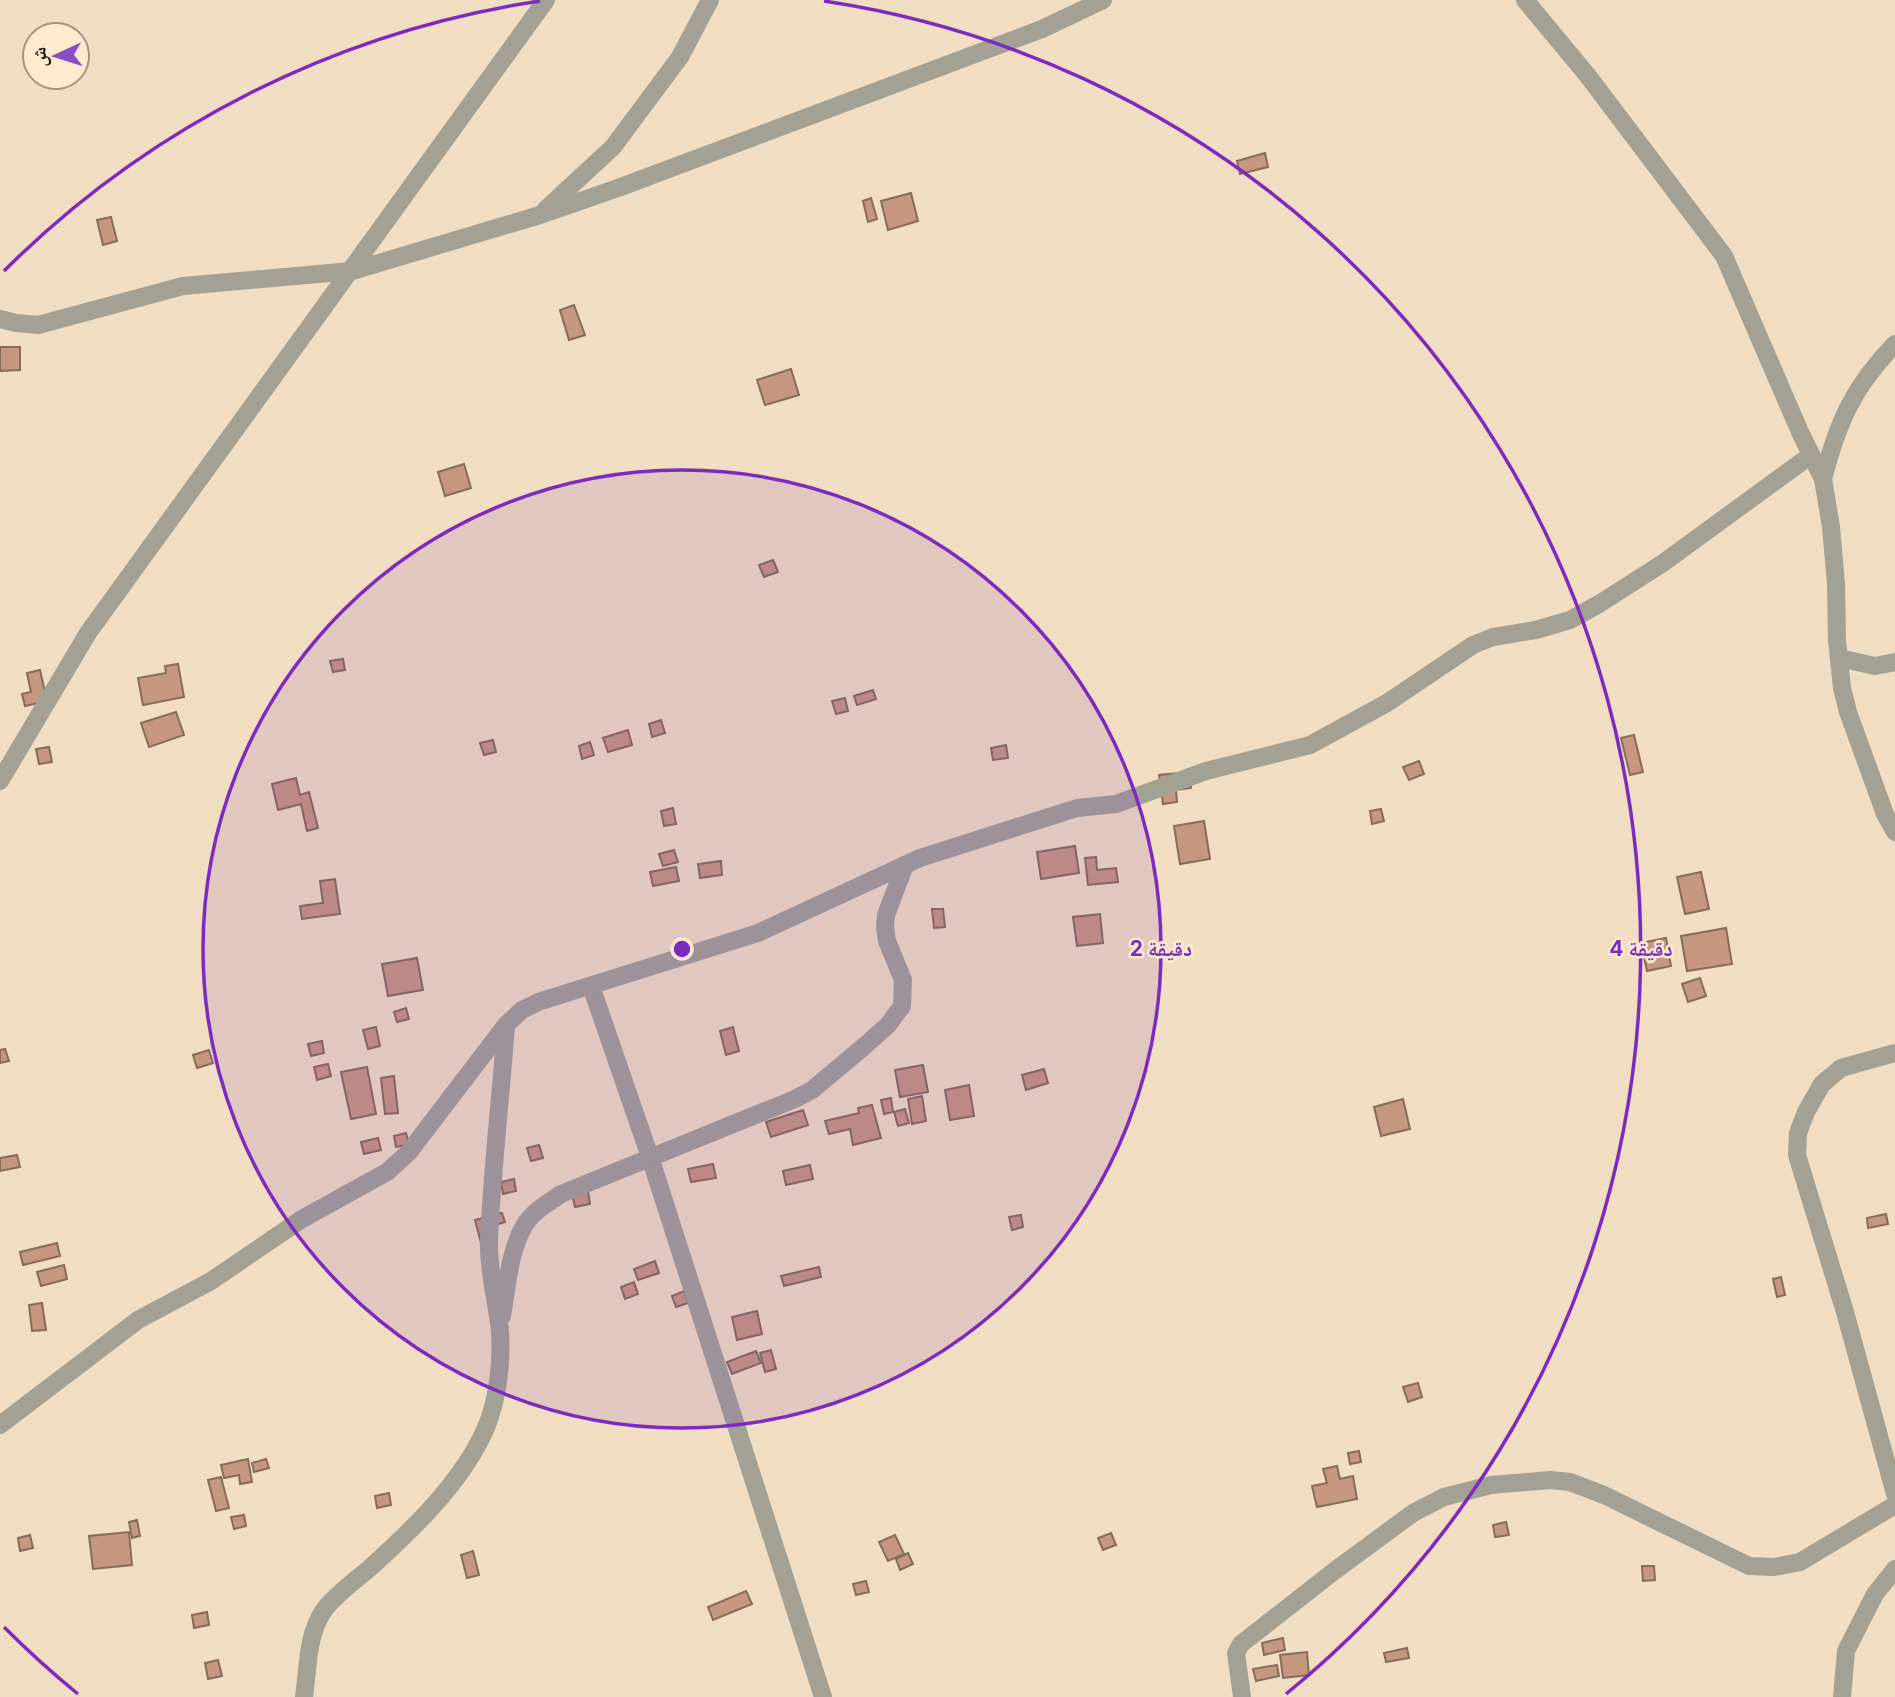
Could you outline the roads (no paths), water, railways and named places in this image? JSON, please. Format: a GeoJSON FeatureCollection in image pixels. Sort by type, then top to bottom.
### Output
{"type":"FeatureCollection","features":[{"type":"Feature","properties":{"kind":"street"},"geometry":{"type":"LineString","coordinates":[[0,781],[88,633],[546,0]]}},
{"type":"Feature","properties":{"kind":"street"},"geometry":{"type":"LineString","coordinates":[[540,215],[613,148],[680,57],[710,0]]}},
{"type":"Feature","properties":{"kind":"street"},"geometry":{"type":"LineString","coordinates":[[0,320],[38,324],[183,286],[352,271],[540,215],[1030,34],[1103,0]]}},
{"type":"Feature","properties":{"kind":"street"},"geometry":{"type":"LineString","coordinates":[[1525,0],[1596,86],[1724,256],[1823,479],[1829,505],[1839,658],[1847,712],[1885,814],[1895,832]]}},
{"type":"Feature","properties":{"kind":"street"},"geometry":{"type":"LineString","coordinates":[[1823,479],[1834,439],[1848,407],[1862,382],[1895,344]]}},
{"type":"Feature","properties":{"kind":"street"},"geometry":{"type":"LineString","coordinates":[[0,1425],[138,1320],[211,1281],[302,1219],[387,1172],[409,1152],[506,1025],[522,1010],[538,1002],[758,933],[920,858],[1077,808],[1116,804],[1206,771],[1310,745],[1387,704],[1473,645],[1493,637],[1536,630],[1570,620],[1599,604],[1663,563],[1811,455]]}},
{"type":"Feature","properties":{"kind":"street"},"geometry":{"type":"LineString","coordinates":[[1839,658],[1881,666],[1895,662]]}},
{"type":"Feature","properties":{"kind":"street"},"geometry":{"type":"LineString","coordinates":[[500,1330],[512,1261],[524,1224],[538,1210],[561,1194],[796,1099],[812,1090],[888,1025],[902,1006],[904,980],[887,941],[886,915],[905,865]]}},
{"type":"Feature","properties":{"kind":"street"},"geometry":{"type":"LineString","coordinates":[[591,985],[650,1157],[823,1697]]}},
{"type":"Feature","properties":{"kind":"street"},"geometry":{"type":"LineString","coordinates":[[304,1697],[311,1644],[325,1609],[396,1544],[448,1488],[472,1457],[487,1426],[500,1355],[500,1330],[489,1243],[506,1025]]}},
{"type":"Feature","properties":{"kind":"street"},"geometry":{"type":"LineString","coordinates":[[1895,1053],[1841,1068],[1822,1084],[1798,1133],[1797,1156],[1845,1312],[1895,1494]]}},
{"type":"Feature","properties":{"kind":"street"},"geometry":{"type":"LineString","coordinates":[[1242,1697],[1236,1653],[1241,1644],[1413,1513],[1444,1497],[1492,1485],[1550,1480],[1570,1482],[1604,1495],[1749,1566],[1774,1567],[1800,1562],[1895,1505]]}},
{"type":"Feature","properties":{"kind":"street"},"geometry":{"type":"LineString","coordinates":[[1842,1697],[1846,1650],[1875,1594],[1895,1569]]}}]}
